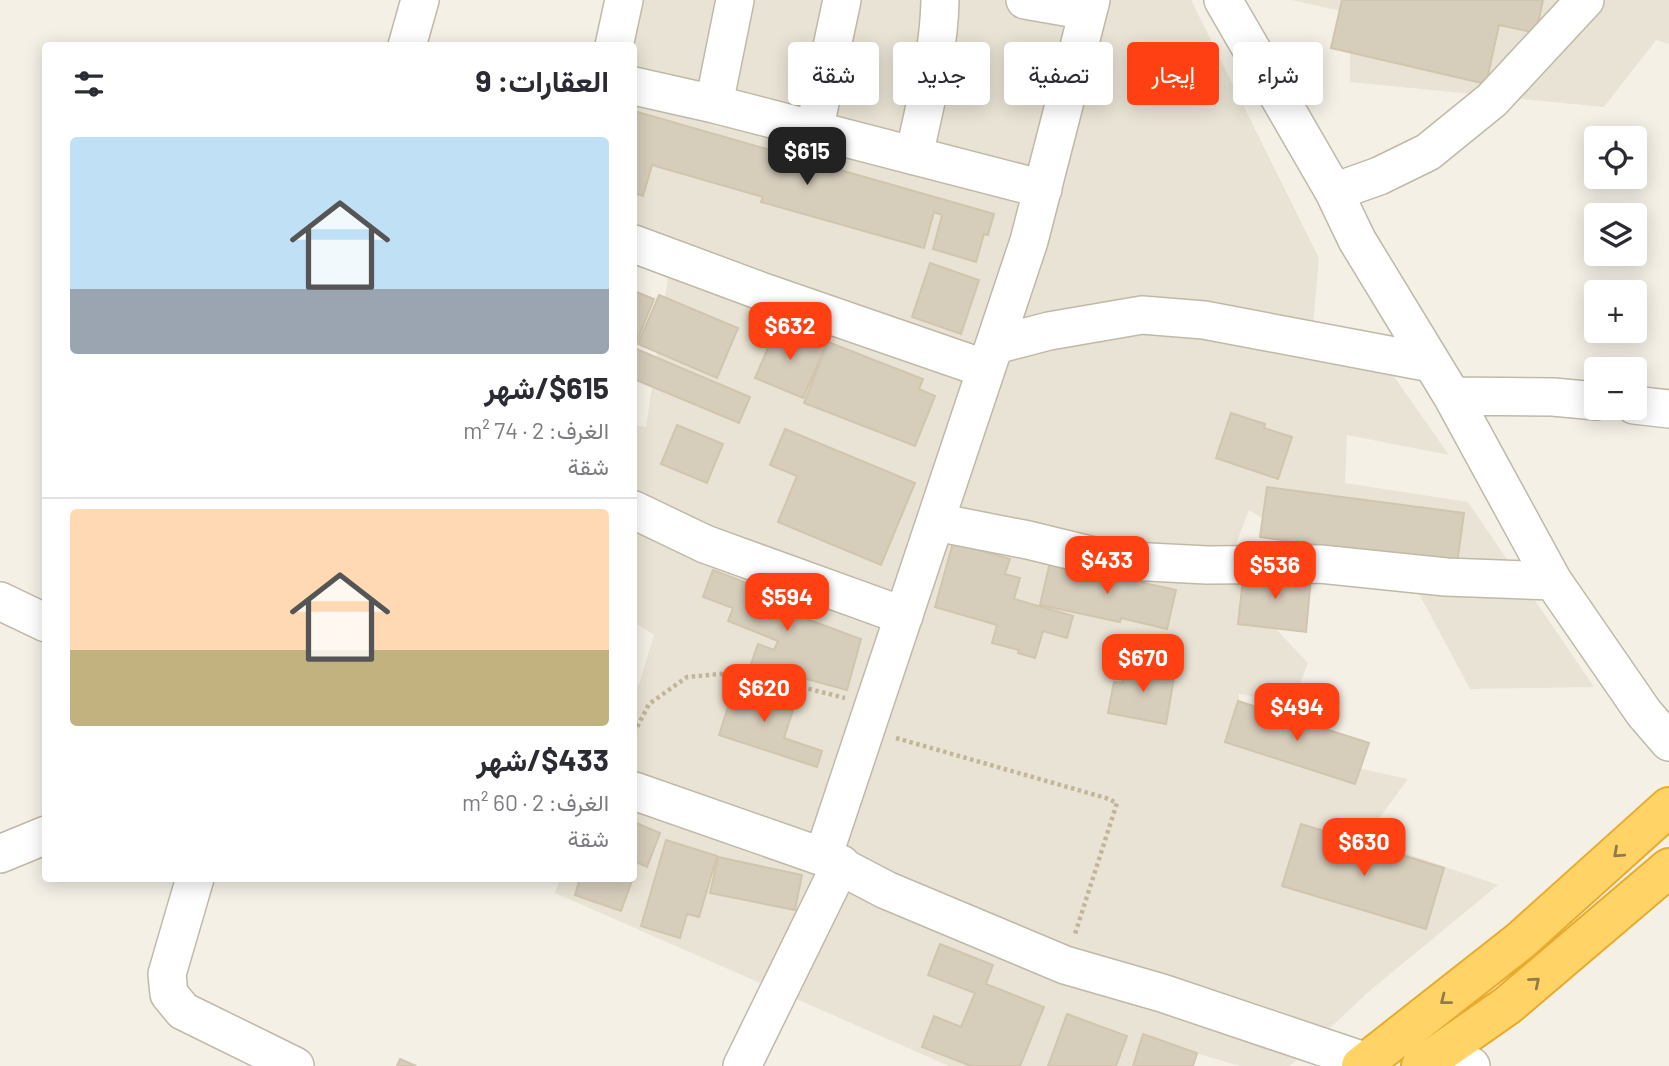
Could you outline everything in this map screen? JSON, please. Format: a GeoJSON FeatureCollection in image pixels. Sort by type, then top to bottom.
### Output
{"type":"FeatureCollection","features":[{"type":"Feature","properties":{"kind":"highway"},"geometry":{"type":"LineString","coordinates":[[1364,1064],[1520,941],[1669,807]]}},
{"type":"Feature","properties":{"kind":"highway"},"geometry":{"type":"LineString","coordinates":[[1444,1061],[1669,869]]}},
{"type":"Feature","properties":{"kind":"street"},"geometry":{"type":"LineString","coordinates":[[408,42],[420,0]]}},
{"type":"Feature","properties":{"kind":"street"},"geometry":{"type":"LineString","coordinates":[[615,42],[624,0]]}},
{"type":"Feature","properties":{"kind":"street"},"geometry":{"type":"LineString","coordinates":[[714,104],[735,0]]}},
{"type":"Feature","properties":{"kind":"street"},"geometry":{"type":"LineString","coordinates":[[814,131],[842,0]]}},
{"type":"Feature","properties":{"kind":"street"},"geometry":{"type":"LineString","coordinates":[[914,156],[933,67],[940,23],[940,0]]}},
{"type":"Feature","properties":{"kind":"street"},"geometry":{"type":"LineString","coordinates":[[742,1066],[832,860],[871,719],[1029,241],[1089,5],[1025,0]]}},
{"type":"Feature","properties":{"kind":"street"},"geometry":{"type":"LineString","coordinates":[[1223,0],[1334,192],[1357,240],[1451,396],[1553,581],[1644,713],[1669,742]]}},
{"type":"Feature","properties":{"kind":"street"},"geometry":{"type":"LineString","coordinates":[[1334,192],[1379,176],[1428,152],[1493,100],[1585,0]]}},
{"type":"Feature","properties":{"kind":"street"},"geometry":{"type":"LineString","coordinates":[[637,87],[1042,189]]}},
{"type":"Feature","properties":{"kind":"street"},"geometry":{"type":"LineString","coordinates":[[637,245],[766,293],[990,357],[1049,331],[1142,315],[1204,320],[1432,363]]}},
{"type":"Feature","properties":{"kind":"street"},"geometry":{"type":"LineString","coordinates":[[1451,396],[1584,400]]}},
{"type":"Feature","properties":{"kind":"street"},"geometry":{"type":"LineString","coordinates":[[1647,406],[1669,409]]}},
{"type":"Feature","properties":{"kind":"street"},"geometry":{"type":"LineString","coordinates":[[637,511],[705,544],[904,616]]}},
{"type":"Feature","properties":{"kind":"street"},"geometry":{"type":"LineString","coordinates":[[936,522],[1110,560],[1207,565],[1320,564],[1446,577],[1553,581]]}},
{"type":"Feature","properties":{"kind":"street"},"geometry":{"type":"LineString","coordinates":[[0,601],[42,620]]}},
{"type":"Feature","properties":{"kind":"street"},"geometry":{"type":"LineString","coordinates":[[637,792],[832,860],[886,890],[1065,965],[1162,993],[1364,1064]]}},
{"type":"Feature","properties":{"kind":"street"},"geometry":{"type":"LineString","coordinates":[[0,854],[42,837]]}},
{"type":"Feature","properties":{"kind":"street"},"geometry":{"type":"LineString","coordinates":[[194,882],[167,974],[169,994],[183,1011],[295,1066]]}},
{"type":"Feature","properties":{"kind":"path"},"geometry":{"type":"LineString","coordinates":[[637,727],[649,704],[687,677],[742,672],[816,690],[871,719],[1117,803],[1065,965]]}},
{"type":"Feature","properties":{"kind":"shaded area"},"geometry":{"type":"Polygon","coordinates":[[[617,0],[1191,0],[1212,42],[1127,42],[1127,105],[1219,105],[1219,56],[1233,85],[1233,105],[1243,105],[1319,258],[1311,347],[1388,368],[1449,455],[1347,435],[1345,483],[1468,502],[1594,687],[1470,689],[1394,547],[1333,563],[1249,510],[1234,549],[1258,610],[1308,663],[1293,702],[1239,694],[1238,742],[1408,779],[1364,839],[1498,885],[1367,993],[1290,1066],[1240,1066],[1151,1040],[1143,1066],[949,1066],[555,893],[559,882],[637,882],[637,685],[654,635],[637,624],[637,426],[646,427],[670,264],[637,258],[637,42],[610,42],[617,0]]]}},
{"type":"Feature","properties":{"kind":"shaded area"},"geometry":{"type":"Polygon","coordinates":[[[1292,0],[1669,0],[1669,44],[1656,40],[1604,107],[1350,82],[1350,13],[1292,0]]]}},
{"type":"Feature","properties":{"kind":"building"},"geometry":{"type":"Polygon","coordinates":[[[1342,0],[1543,0],[1536,33],[1499,25],[1486,84],[1331,48],[1342,0]]]}},
{"type":"Feature","properties":{"kind":"building"},"geometry":{"type":"Polygon","coordinates":[[[637,112],[994,214],[988,235],[984,234],[976,262],[933,249],[942,215],[934,212],[924,248],[761,202],[763,197],[652,165],[643,196],[637,194],[637,112]]]}},
{"type":"Feature","properties":{"kind":"building"},"geometry":{"type":"Polygon","coordinates":[[[930,263],[979,280],[961,334],[912,317],[930,263]]]}},
{"type":"Feature","properties":{"kind":"building"},"geometry":{"type":"Polygon","coordinates":[[[637,292],[654,299],[637,341],[637,292]]]}},
{"type":"Feature","properties":{"kind":"building"},"geometry":{"type":"Polygon","coordinates":[[[659,295],[738,328],[717,378],[638,344],[659,295]]]}},
{"type":"Feature","properties":{"kind":"building"},"geometry":{"type":"Polygon","coordinates":[[[778,325],[826,345],[803,398],[755,378],[778,325]]]}},
{"type":"Feature","properties":{"kind":"building"},"geometry":{"type":"Polygon","coordinates":[[[828,342],[923,379],[919,389],[935,396],[915,446],[804,403],[828,342]]]}},
{"type":"Feature","properties":{"kind":"building"},"geometry":{"type":"Polygon","coordinates":[[[637,349],[750,397],[739,423],[637,380],[637,349]]]}},
{"type":"Feature","properties":{"kind":"building"},"geometry":{"type":"Polygon","coordinates":[[[1231,413],[1265,424],[1264,428],[1292,437],[1278,479],[1216,458],[1231,413]]]}},
{"type":"Feature","properties":{"kind":"building"},"geometry":{"type":"Polygon","coordinates":[[[677,425],[723,444],[707,483],[661,464],[677,425]]]}},
{"type":"Feature","properties":{"kind":"building"},"geometry":{"type":"Polygon","coordinates":[[[785,429],[915,483],[881,565],[778,522],[797,476],[770,465],[785,429]]]}},
{"type":"Feature","properties":{"kind":"building"},"geometry":{"type":"Polygon","coordinates":[[[1267,487],[1464,513],[1457,564],[1260,537],[1267,487]]]}},
{"type":"Feature","properties":{"kind":"building"},"geometry":{"type":"Polygon","coordinates":[[[953,543],[1010,559],[1005,574],[1020,578],[1014,599],[1073,616],[1067,638],[1043,631],[1035,658],[1018,653],[1019,650],[992,643],[997,625],[935,607],[953,543]]]}},
{"type":"Feature","properties":{"kind":"building"},"geometry":{"type":"Polygon","coordinates":[[[1050,562],[1176,590],[1167,629],[1121,618],[1120,622],[1040,605],[1050,562]]]}},
{"type":"Feature","properties":{"kind":"building"},"geometry":{"type":"Polygon","coordinates":[[[713,570],[801,604],[796,615],[861,639],[847,690],[751,664],[758,644],[774,650],[778,641],[728,621],[733,608],[703,597],[713,570]]]}},
{"type":"Feature","properties":{"kind":"building"},"geometry":{"type":"Polygon","coordinates":[[[1244,571],[1311,578],[1306,632],[1238,624],[1244,571]]]}},
{"type":"Feature","properties":{"kind":"building"},"geometry":{"type":"Polygon","coordinates":[[[1125,663],[1175,672],[1166,724],[1108,713],[1114,682],[1122,683],[1125,663]]]}},
{"type":"Feature","properties":{"kind":"building"},"geometry":{"type":"Polygon","coordinates":[[[736,682],[796,701],[784,738],[822,751],[817,767],[719,735],[736,682]]]}},
{"type":"Feature","properties":{"kind":"building"},"geometry":{"type":"Polygon","coordinates":[[[1238,701],[1369,743],[1355,784],[1225,742],[1238,701]]]}},
{"type":"Feature","properties":{"kind":"building"},"geometry":{"type":"Polygon","coordinates":[[[637,823],[660,833],[647,867],[637,862],[637,823]]]}},
{"type":"Feature","properties":{"kind":"building"},"geometry":{"type":"Polygon","coordinates":[[[1301,824],[1327,832],[1325,841],[1379,857],[1382,849],[1444,868],[1426,929],[1282,886],[1301,824]]]}},
{"type":"Feature","properties":{"kind":"building"},"geometry":{"type":"Polygon","coordinates":[[[666,840],[717,856],[699,917],[687,914],[680,938],[641,926],[666,840]]]}},
{"type":"Feature","properties":{"kind":"building"},"geometry":{"type":"Polygon","coordinates":[[[718,857],[802,875],[795,910],[710,893],[718,857]]]}},
{"type":"Feature","properties":{"kind":"building"},"geometry":{"type":"Polygon","coordinates":[[[579,882],[632,882],[621,911],[575,895],[579,882]]]}},
{"type":"Feature","properties":{"kind":"building"},"geometry":{"type":"Polygon","coordinates":[[[940,944],[993,965],[986,984],[1044,1007],[1020,1066],[971,1066],[922,1047],[934,1016],[961,1027],[975,993],[928,975],[940,944]]]}},
{"type":"Feature","properties":{"kind":"building"},"geometry":{"type":"Polygon","coordinates":[[[1067,1014],[1127,1036],[1116,1066],[1048,1066],[1067,1014]]]}},
{"type":"Feature","properties":{"kind":"building"},"geometry":{"type":"Polygon","coordinates":[[[1143,1034],[1197,1053],[1193,1066],[1133,1066],[1143,1034]]]}},
{"type":"Feature","properties":{"kind":"building"},"geometry":{"type":"Polygon","coordinates":[[[400,1059],[416,1066],[397,1066],[400,1059]]]}}]}
